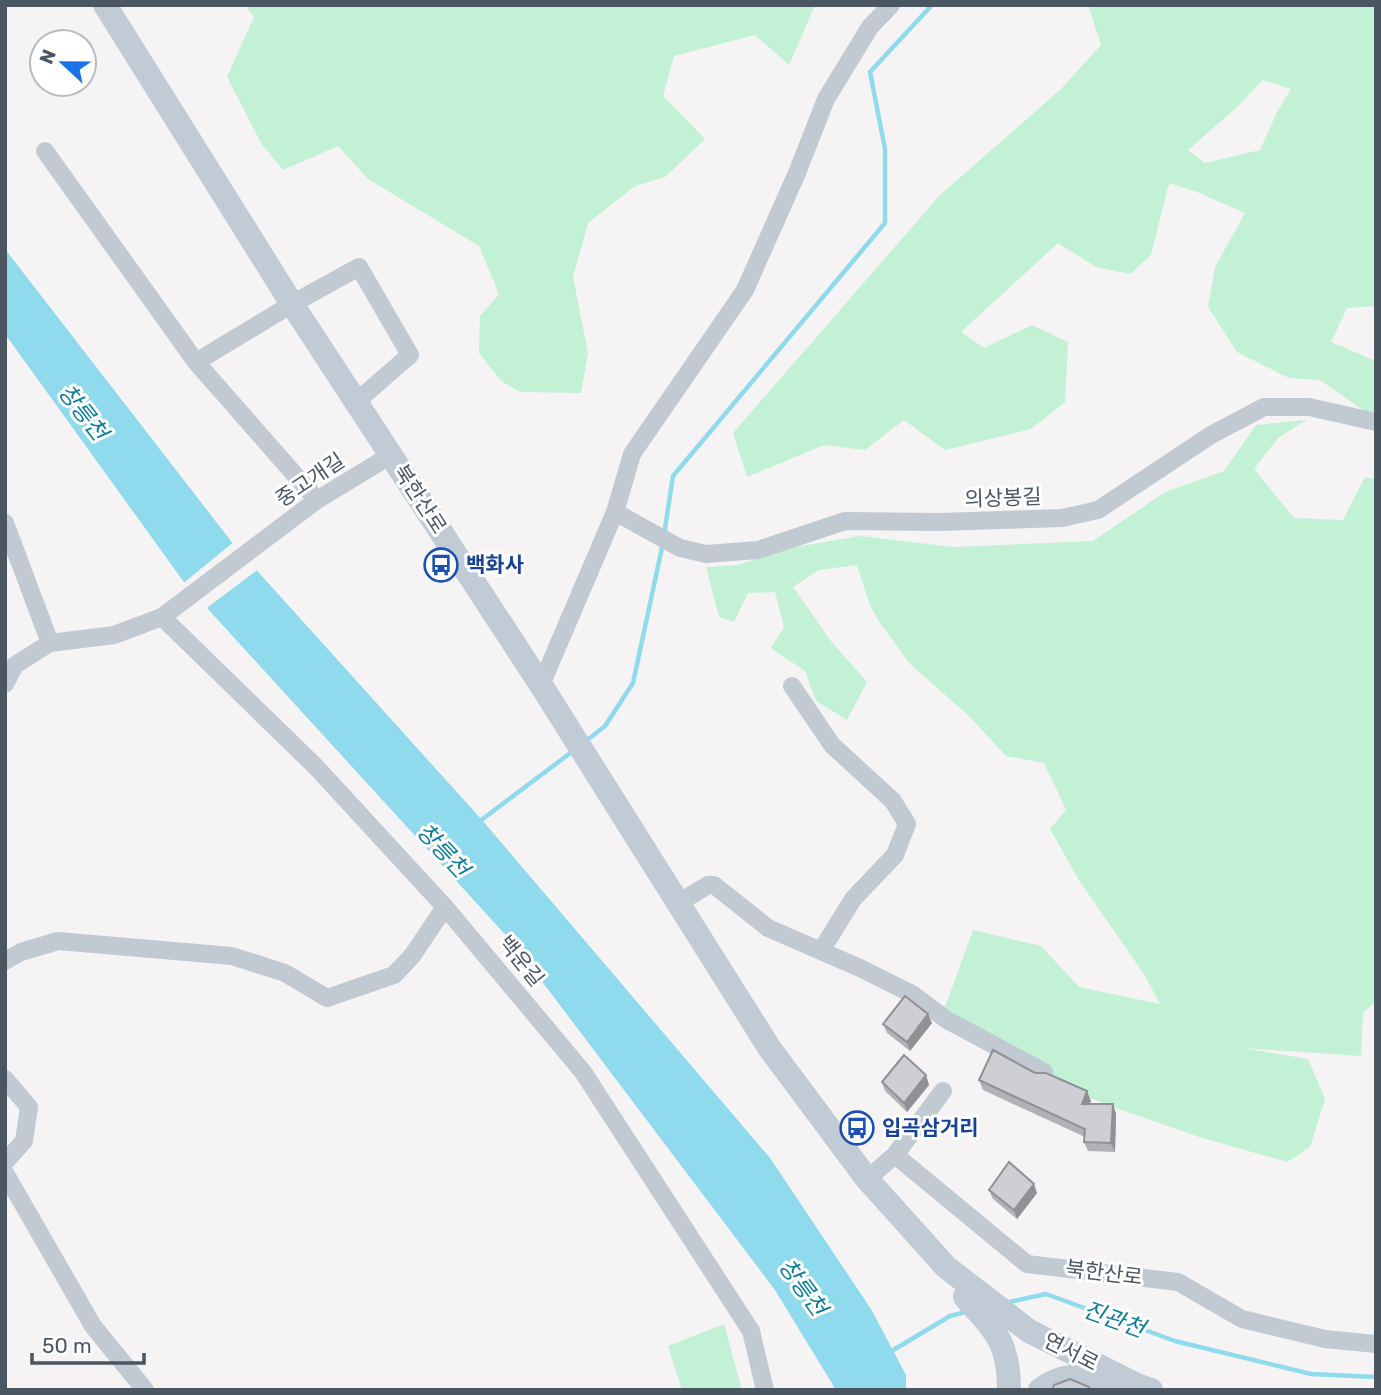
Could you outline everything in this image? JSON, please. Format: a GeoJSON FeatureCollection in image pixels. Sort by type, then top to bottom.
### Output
{"type":"FeatureCollection","features":[{"type":"Feature","properties":{"kind":"main road","name":"북한산로"},"geometry":{"type":"LineString","coordinates":[[105,5],[292,304],[541,685],[677,904]]}},
{"type":"Feature","properties":{"kind":"main road"},"geometry":{"type":"LineString","coordinates":[[677,904],[770,1049],[867,1179],[946,1267],[957,1288],[997,1332],[1004,1349],[1009,1390]]}},
{"type":"Feature","properties":{"kind":"main road","name":"연서로"},"geometry":{"type":"LineString","coordinates":[[946,1267],[1029,1331],[1144,1387]]}},
{"type":"Feature","properties":{"kind":"main road"},"geometry":{"type":"LineString","coordinates":[[1015,1390],[1029,1331]]}},
{"type":"Feature","properties":{"kind":"main road"},"geometry":{"type":"LineString","coordinates":[[1040,1390],[1061,1377],[1070,1376],[1144,1387]]}},
{"type":"Feature","properties":{"kind":"street"},"geometry":{"type":"LineString","coordinates":[[541,685],[615,512],[632,454],[745,290],[797,173],[826,99],[870,27],[891,5]]}},
{"type":"Feature","properties":{"kind":"street"},"geometry":{"type":"LineString","coordinates":[[45,150],[196,362],[317,500]]}},
{"type":"Feature","properties":{"kind":"street"},"geometry":{"type":"LineString","coordinates":[[196,362],[359,267],[410,355],[356,402]]}},
{"type":"Feature","properties":{"kind":"street","name":"의상봉길"},"geometry":{"type":"LineString","coordinates":[[615,512],[680,548],[706,554],[758,550],[845,521],[940,522],[1062,518],[1098,510],[1211,435],[1265,408],[1309,407],[1376,422]]}},
{"type":"Feature","properties":{"kind":"street","name":"중고개길"},"geometry":{"type":"LineString","coordinates":[[162,617],[317,500],[391,455]]}},
{"type":"Feature","properties":{"kind":"street"},"geometry":{"type":"LineString","coordinates":[[5,523],[50,643]]}},
{"type":"Feature","properties":{"kind":"street"},"geometry":{"type":"LineString","coordinates":[[5,684],[15,665],[50,643],[114,635],[162,617]]}},
{"type":"Feature","properties":{"kind":"street","name":"백운길"},"geometry":{"type":"LineString","coordinates":[[162,617],[316,767],[445,907],[583,1072],[698,1245],[751,1331],[765,1390]]}},
{"type":"Feature","properties":{"kind":"street"},"geometry":{"type":"LineString","coordinates":[[792,686],[832,745],[893,801],[907,824],[895,855],[853,899],[821,951]]}},
{"type":"Feature","properties":{"kind":"street"},"geometry":{"type":"LineString","coordinates":[[677,904],[708,885],[714,885],[768,928],[912,994],[947,1020],[1044,1072]]}},
{"type":"Feature","properties":{"kind":"street"},"geometry":{"type":"LineString","coordinates":[[5,961],[21,952],[58,941],[232,956],[285,973],[327,998],[394,975],[412,956],[445,907]]}},
{"type":"Feature","properties":{"kind":"street"},"geometry":{"type":"LineString","coordinates":[[5,1079],[29,1107],[24,1141],[5,1162]]}},
{"type":"Feature","properties":{"kind":"street"},"geometry":{"type":"LineString","coordinates":[[867,1179],[895,1156],[943,1091]]}},
{"type":"Feature","properties":{"kind":"street","name":"북한산로"},"geometry":{"type":"LineString","coordinates":[[895,1156],[1027,1264],[1178,1282],[1242,1319],[1325,1339],[1376,1344]]}},
{"type":"Feature","properties":{"kind":"street"},"geometry":{"type":"LineString","coordinates":[[5,1172],[93,1326],[145,1390]]}},
{"type":"Feature","properties":{"kind":"green space"},"geometry":{"type":"Polygon","coordinates":[[[245,5],[815,5],[789,65],[755,35],[674,56],[663,96],[705,139],[665,177],[635,186],[588,223],[573,277],[588,353],[581,393],[520,392],[501,381],[479,353],[480,316],[499,294],[479,246],[368,179],[338,146],[283,170],[261,143],[227,77],[254,17],[245,5]]]}},
{"type":"Feature","properties":{"kind":"green space"},"geometry":{"type":"Polygon","coordinates":[[[1088,5],[1376,5],[1376,306],[1347,308],[1331,342],[1376,361],[1376,419],[1320,380],[1289,378],[1237,352],[1208,307],[1215,267],[1245,213],[1169,183],[1151,255],[1130,274],[1096,267],[1058,243],[961,332],[984,348],[1032,325],[1068,342],[1065,402],[1031,429],[945,450],[904,420],[865,450],[824,445],[747,477],[733,433],[940,195],[1061,89],[1101,45],[1088,5]],[[1263,80],[1188,150],[1205,163],[1260,150],[1291,89],[1263,80]]]}},
{"type":"Feature","properties":{"kind":"green space"},"geometry":{"type":"Polygon","coordinates":[[[1306,420],[1278,438],[1254,469],[1294,518],[1343,520],[1365,477],[1376,479],[1376,1001],[1363,1013],[1361,1056],[1243,1048],[1308,1059],[1325,1099],[1310,1147],[1287,1162],[1199,1137],[1102,1103],[948,1030],[945,1007],[973,930],[1041,946],[1079,987],[1160,1004],[1144,974],[1080,882],[1050,829],[1066,810],[1044,763],[1006,756],[969,716],[910,664],[869,603],[857,565],[819,570],[793,587],[830,640],[867,682],[847,720],[816,701],[805,671],[771,648],[784,627],[775,592],[748,593],[734,622],[719,617],[706,567],[738,565],[779,550],[860,536],[953,547],[1093,541],[1165,492],[1224,471],[1256,425],[1306,420]]]}},
{"type":"Feature","properties":{"kind":"green space"},"geometry":{"type":"Polygon","coordinates":[[[724,1324],[742,1390],[682,1390],[668,1346],[724,1324]]]}},
{"type":"Feature","properties":{"kind":"water","name":"창릉천"},"geometry":{"type":"Polygon","coordinates":[[[5,249],[234,545],[482,820],[770,1158],[871,1309],[906,1375],[906,1390],[836,1390],[775,1290],[513,943],[186,585],[5,334],[5,249]]]}},
{"type":"Feature","properties":{"kind":"pier"},"geometry":{"type":"Polygon","coordinates":[[[235,541],[260,568],[204,610],[181,585],[235,541]]]}},
{"type":"Feature","properties":{"kind":"building"},"geometry":{"type":"Polygon","coordinates":[[[905,996],[928,1014],[907,1042],[883,1024],[905,996]]]}},
{"type":"Feature","properties":{"kind":"building"},"geometry":{"type":"Polygon","coordinates":[[[993,1050],[1035,1073],[1046,1073],[1087,1091],[1082,1104],[1113,1104],[1111,1143],[1084,1142],[1085,1129],[979,1080],[993,1050]]]}},
{"type":"Feature","properties":{"kind":"building"},"geometry":{"type":"Polygon","coordinates":[[[904,1055],[926,1075],[904,1103],[882,1082],[904,1055]]]}},
{"type":"Feature","properties":{"kind":"building"},"geometry":{"type":"Polygon","coordinates":[[[1009,1162],[1034,1184],[1014,1210],[989,1190],[1009,1162]]]}},
{"type":"Feature","properties":{"kind":"building"},"geometry":{"type":"Polygon","coordinates":[[[1070,1379],[1089,1387],[1090,1390],[1052,1390],[1054,1385],[1070,1379]]]}},
{"type":"Feature","properties":{"kind":"waterway"},"geometry":{"type":"LineString","coordinates":[[664,535],[673,476],[885,223],[885,149],[870,72],[932,5]]}},
{"type":"Feature","properties":{"kind":"waterway"},"geometry":{"type":"LineString","coordinates":[[586,741],[605,726],[633,683],[663,543]]}},
{"type":"Feature","properties":{"kind":"waterway"},"geometry":{"type":"LineString","coordinates":[[480,821],[573,751]]}},
{"type":"Feature","properties":{"kind":"waterway","name":"진관천"},"geometry":{"type":"LineString","coordinates":[[1009,1302],[1046,1294],[1175,1341],[1311,1374],[1376,1377]]}},
{"type":"Feature","properties":{"kind":"waterway","name":"진관천"},"geometry":{"type":"LineString","coordinates":[[890,1352],[950,1316],[966,1312]]}},
{"type":"Feature","properties":{"kind":"place","name":"백화사"},"geometry":{"type":"Point","coordinates":[441,565]}},
{"type":"Feature","properties":{"kind":"place","name":"입곡삼거리"},"geometry":{"type":"Point","coordinates":[857,1128]}}]}
